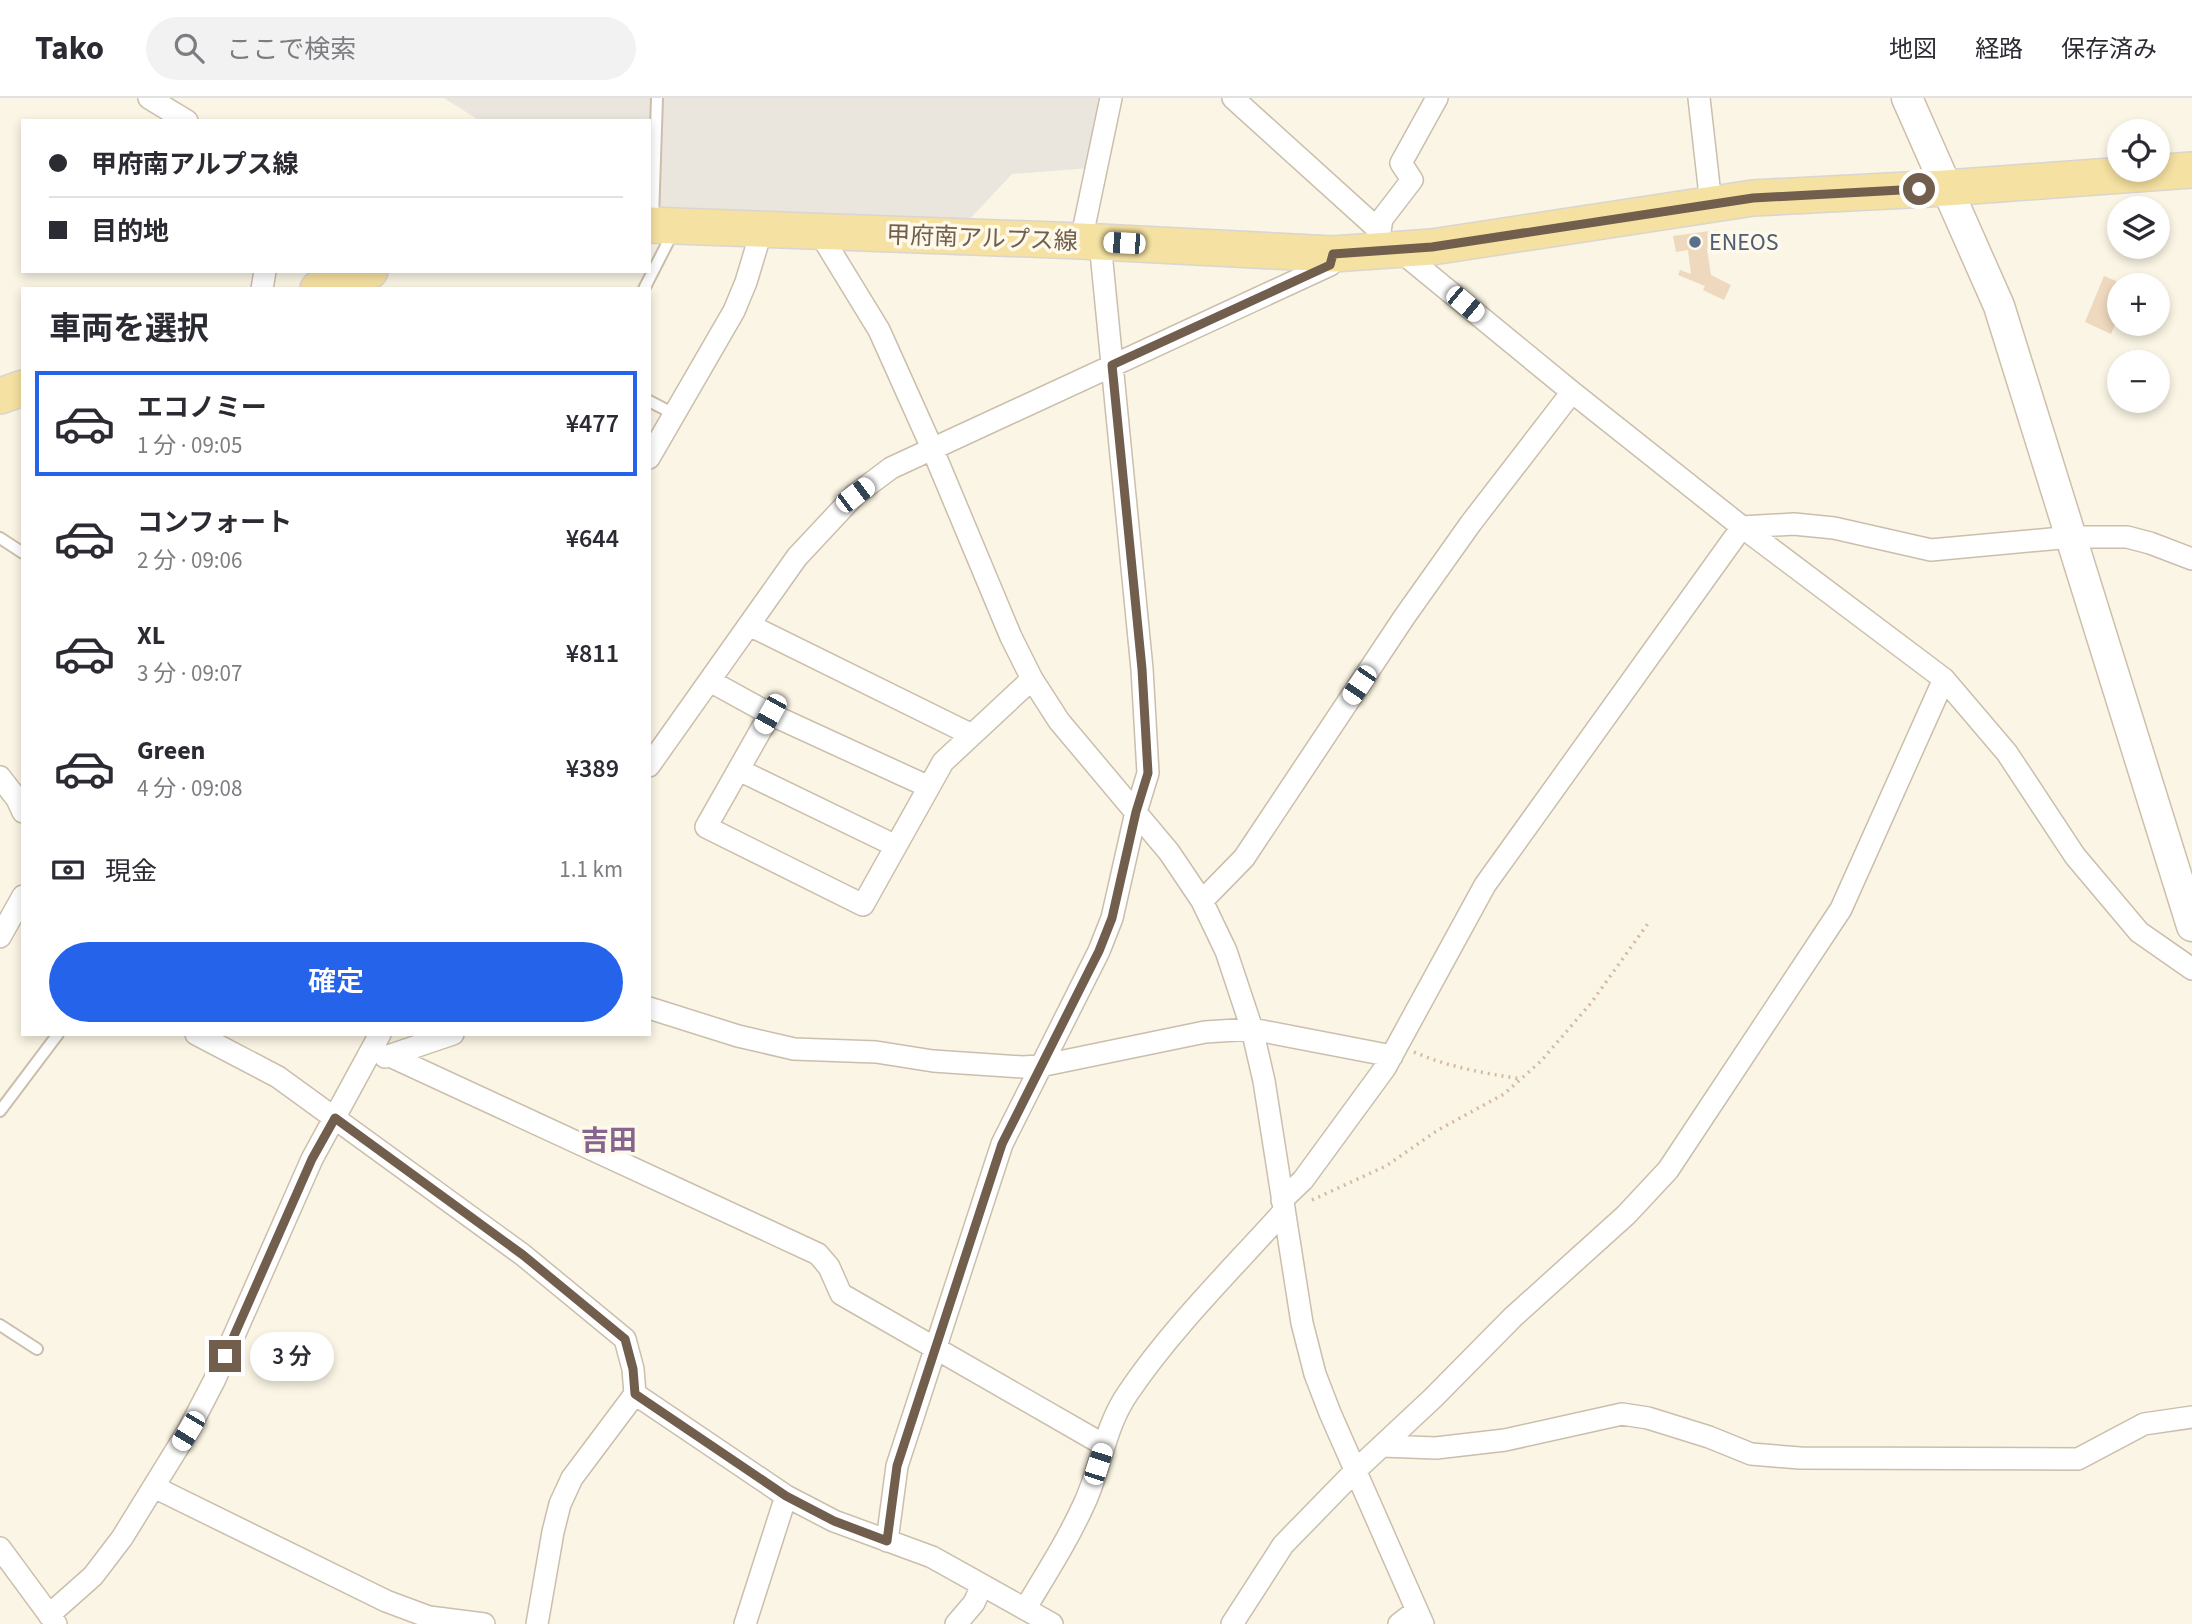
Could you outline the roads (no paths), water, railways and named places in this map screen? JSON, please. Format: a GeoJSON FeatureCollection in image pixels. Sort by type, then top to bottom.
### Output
{"type":"FeatureCollection","features":[{"type":"Feature","properties":{"kind":"main road","name":"甲府南アルプス線"},"geometry":{"type":"LineString","coordinates":[[657,226],[1333,254],[1386,244],[1753,198],[1946,188],[2192,170]]}},
{"type":"Feature","properties":{"kind":"main road"},"geometry":{"type":"LineString","coordinates":[[324,287],[364,273]]}},
{"type":"Feature","properties":{"kind":"main road"},"geometry":{"type":"LineString","coordinates":[[0,396],[21,389]]}},
{"type":"Feature","properties":{"kind":"street"},"geometry":{"type":"LineString","coordinates":[[149,98],[184,119]]}},
{"type":"Feature","properties":{"kind":"street"},"geometry":{"type":"LineString","coordinates":[[887,1541],[897,1466],[1002,1144],[1099,951],[1112,918],[1136,812],[1148,773],[1142,669],[1112,365],[1091,242],[1111,98]]}},
{"type":"Feature","properties":{"kind":"street"},"geometry":{"type":"LineString","coordinates":[[1233,98],[1386,244],[1742,527],[1944,680],[2007,753],[2075,856],[2139,932],[2192,969]]}},
{"type":"Feature","properties":{"kind":"street"},"geometry":{"type":"LineString","coordinates":[[1386,244],[1382,219],[1412,180],[1401,163],[1437,98]]}},
{"type":"Feature","properties":{"kind":"street"},"geometry":{"type":"LineString","coordinates":[[1699,98],[1711,204]]}},
{"type":"Feature","properties":{"kind":"street"},"geometry":{"type":"LineString","coordinates":[[1907,98],[1999,306],[2192,926]]}},
{"type":"Feature","properties":{"kind":"street"},"geometry":{"type":"LineString","coordinates":[[651,454],[734,311],[762,229]]}},
{"type":"Feature","properties":{"kind":"street"},"geometry":{"type":"LineString","coordinates":[[819,232],[878,330],[932,448],[1011,637],[1032,679],[1059,721],[1169,852],[1202,901],[1226,951],[1252,1029],[1264,1081],[1302,1323],[1315,1374],[1420,1617],[1399,1624]]}},
{"type":"Feature","properties":{"kind":"street"},"geometry":{"type":"LineString","coordinates":[[651,763],[797,557],[855,495],[891,468],[1330,265],[1333,254]]}},
{"type":"Feature","properties":{"kind":"street"},"geometry":{"type":"LineString","coordinates":[[1202,901],[1244,858],[1405,616],[1471,523],[1572,392]]}},
{"type":"Feature","properties":{"kind":"street"},"geometry":{"type":"LineString","coordinates":[[1742,527],[1794,524],[1834,528],[1931,550],[2073,537],[2127,537],[2192,559]]}},
{"type":"Feature","properties":{"kind":"street"},"geometry":{"type":"LineString","coordinates":[[1024,1609],[1060,1552],[1086,1500],[1115,1416],[1127,1394],[1303,1180],[1395,1051],[1485,885],[1742,527]]}},
{"type":"Feature","properties":{"kind":"street"},"geometry":{"type":"LineString","coordinates":[[749,625],[972,735]]}},
{"type":"Feature","properties":{"kind":"street"},"geometry":{"type":"LineString","coordinates":[[770,714],[706,827],[863,905],[943,762],[1032,679]]}},
{"type":"Feature","properties":{"kind":"street"},"geometry":{"type":"LineString","coordinates":[[1232,1624],[1283,1545],[1513,1317],[1626,1215],[1668,1170],[1841,909],[1944,680]]}},
{"type":"Feature","properties":{"kind":"street"},"geometry":{"type":"LineString","coordinates":[[710,681],[770,714],[929,787]]}},
{"type":"Feature","properties":{"kind":"street"},"geometry":{"type":"LineString","coordinates":[[739,770],[896,846]]}},
{"type":"Feature","properties":{"kind":"street"},"geometry":{"type":"LineString","coordinates":[[0,777],[21,808]]}},
{"type":"Feature","properties":{"kind":"street"},"geometry":{"type":"LineString","coordinates":[[0,937],[21,900]]}},
{"type":"Feature","properties":{"kind":"street"},"geometry":{"type":"LineString","coordinates":[[651,1009],[738,1036],[794,1049],[876,1052],[933,1061],[1040,1066],[1205,1031],[1252,1029],[1395,1051]]}},
{"type":"Feature","properties":{"kind":"street"},"geometry":{"type":"LineString","coordinates":[[200,1036],[278,1077],[523,1255],[625,1339],[633,1369],[635,1394],[572,1478],[560,1504],[552,1532],[537,1624]]}},
{"type":"Feature","properties":{"kind":"street"},"geometry":{"type":"LineString","coordinates":[[0,1548],[52,1619],[93,1576],[122,1538],[188,1431],[214,1381],[312,1159],[379,1036]]}},
{"type":"Feature","properties":{"kind":"street"},"geometry":{"type":"LineString","coordinates":[[363,1065],[447,1036]]}},
{"type":"Feature","properties":{"kind":"street"},"geometry":{"type":"LineString","coordinates":[[390,1056],[818,1254],[829,1267],[841,1294],[1104,1446]]}},
{"type":"Feature","properties":{"kind":"street"},"geometry":{"type":"LineString","coordinates":[[635,1394],[786,1496],[834,1521],[932,1557],[1052,1624]]}},
{"type":"Feature","properties":{"kind":"street"},"geometry":{"type":"LineString","coordinates":[[1382,1446],[1436,1448],[1505,1440],[1622,1414],[1648,1418],[1709,1437],[1751,1454],[1800,1458],[2078,1459],[2144,1424],[2192,1417]]}},
{"type":"Feature","properties":{"kind":"street"},"geometry":{"type":"LineString","coordinates":[[154,1487],[386,1601],[429,1616],[484,1624]]}},
{"type":"Feature","properties":{"kind":"street"},"geometry":{"type":"LineString","coordinates":[[744,1624],[786,1496]]}},
{"type":"Feature","properties":{"kind":"street"},"geometry":{"type":"LineString","coordinates":[[956,1624],[974,1603],[982,1585]]}},
{"type":"Feature","properties":{"kind":"lane"},"geometry":{"type":"LineString","coordinates":[[645,287],[668,242],[657,226],[657,98]]}},
{"type":"Feature","properties":{"kind":"lane"},"geometry":{"type":"LineString","coordinates":[[651,402],[674,414]]}},
{"type":"Feature","properties":{"kind":"lane"},"geometry":{"type":"LineString","coordinates":[[0,538],[21,552]]}},
{"type":"Feature","properties":{"kind":"lane"},"geometry":{"type":"LineString","coordinates":[[0,1111],[56,1036]]}},
{"type":"Feature","properties":{"kind":"lane"},"geometry":{"type":"LineString","coordinates":[[0,1325],[37,1349]]}},
{"type":"Feature","properties":{"kind":"place","name":"ENEOS"},"geometry":{"type":"Point","coordinates":[1695,242]}},
{"type":"Feature","properties":{"kind":"district","name":"吉田"},"geometry":{"type":"Point","coordinates":[609,1140]}}]}
